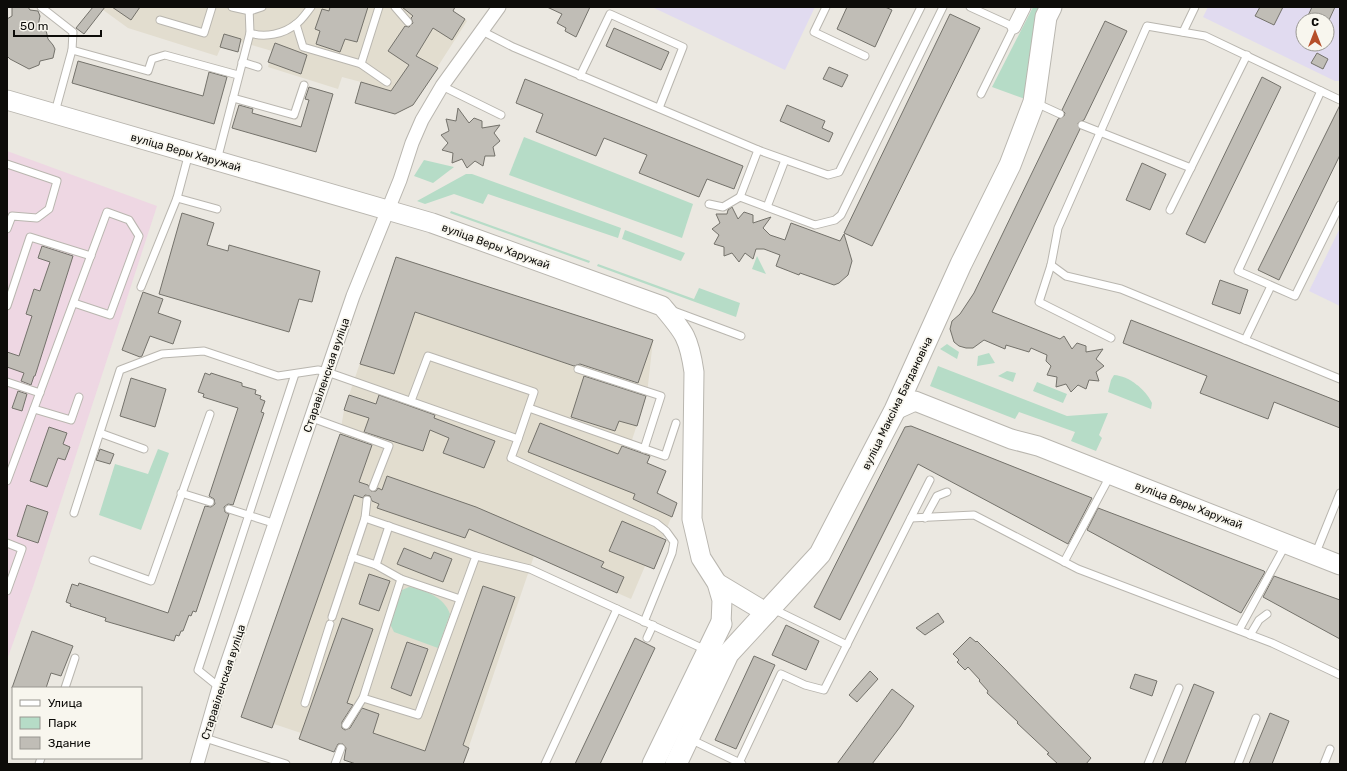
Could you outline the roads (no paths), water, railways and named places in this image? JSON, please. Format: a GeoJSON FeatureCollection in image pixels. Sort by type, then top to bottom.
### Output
{"type":"FeatureCollection","features":[{"type":"Feature","properties":{"kind":"main road","name":"вуліца Максіма Багдановіча"},"geometry":{"type":"LineString","coordinates":[[676,764],[728,654],[820,554],[895,410],[961,264],[1010,165],[1034,102],[1046,17],[1051,7]]}},
{"type":"Feature","properties":{"kind":"main road","name":"вуліца Веры Харужай"},"geometry":{"type":"LineString","coordinates":[[7,100],[388,209],[432,223],[662,306],[683,330],[690,349],[694,372],[692,519],[701,558],[717,583],[722,600],[722,624]]}},
{"type":"Feature","properties":{"kind":"main road","name":"вуліца Веры Харужай"},"geometry":{"type":"LineString","coordinates":[[910,378],[918,392],[927,397],[1012,432],[1038,446]]}},
{"type":"Feature","properties":{"kind":"main road","name":"вуліца Веры Харужай"},"geometry":{"type":"LineString","coordinates":[[895,410],[915,401],[1011,439],[1038,446],[1111,474],[1340,565]]}},
{"type":"Feature","properties":{"kind":"main road"},"geometry":{"type":"LineString","coordinates":[[717,583],[769,610]]}},
{"type":"Feature","properties":{"kind":"main road"},"geometry":{"type":"LineString","coordinates":[[653,764],[722,624]]}},
{"type":"Feature","properties":{"kind":"street","name":"Старавіленская вуліца"},"geometry":{"type":"LineString","coordinates":[[197,764],[219,686],[276,524],[353,296],[388,209],[414,137],[442,86],[499,7]]}},
{"type":"Feature","properties":{"kind":"street"},"geometry":{"type":"LineString","coordinates":[[1014,27],[1024,7]]}},
{"type":"Feature","properties":{"kind":"lane"},"geometry":{"type":"LineString","coordinates":[[41,7],[73,32],[72,50],[55,114]]}},
{"type":"Feature","properties":{"kind":"lane"},"geometry":{"type":"LineString","coordinates":[[160,20],[204,33],[212,7]]}},
{"type":"Feature","properties":{"kind":"lane"},"geometry":{"type":"LineString","coordinates":[[232,7],[249,9],[262,7]]}},
{"type":"Feature","properties":{"kind":"lane"},"geometry":{"type":"LineString","coordinates":[[250,33],[257,36],[270,36],[296,24],[311,7]]}},
{"type":"Feature","properties":{"kind":"lane"},"geometry":{"type":"LineString","coordinates":[[360,64],[379,7]]}},
{"type":"Feature","properties":{"kind":"lane"},"geometry":{"type":"LineString","coordinates":[[395,7],[408,22]]}},
{"type":"Feature","properties":{"kind":"lane"},"geometry":{"type":"LineString","coordinates":[[826,7],[814,32],[865,56]]}},
{"type":"Feature","properties":{"kind":"lane"},"geometry":{"type":"LineString","coordinates":[[482,31],[513,47],[580,76],[758,150],[828,175],[839,172],[921,7]]}},
{"type":"Feature","properties":{"kind":"lane"},"geometry":{"type":"LineString","coordinates":[[740,197],[815,225],[835,220],[841,215],[943,7]]}},
{"type":"Feature","properties":{"kind":"lane"},"geometry":{"type":"LineString","coordinates":[[970,7],[1014,27],[981,94]]}},
{"type":"Feature","properties":{"kind":"lane"},"geometry":{"type":"LineString","coordinates":[[1183,32],[1195,7]]}},
{"type":"Feature","properties":{"kind":"lane"},"geometry":{"type":"LineString","coordinates":[[217,160],[250,33],[249,9]]}},
{"type":"Feature","properties":{"kind":"lane"},"geometry":{"type":"LineString","coordinates":[[580,76],[610,14],[683,47],[659,108]]}},
{"type":"Feature","properties":{"kind":"lane"},"geometry":{"type":"LineString","coordinates":[[296,24],[303,47],[360,64],[388,82]]}},
{"type":"Feature","properties":{"kind":"lane"},"geometry":{"type":"LineString","coordinates":[[1112,338],[1039,302],[1051,265],[1058,228],[1147,26],[1205,36],[1340,100]]}},
{"type":"Feature","properties":{"kind":"lane"},"geometry":{"type":"LineString","coordinates":[[72,50],[148,71],[152,59],[165,55],[238,75]]}},
{"type":"Feature","properties":{"kind":"lane"},"geometry":{"type":"LineString","coordinates":[[1170,210],[1246,55]]}},
{"type":"Feature","properties":{"kind":"lane"},"geometry":{"type":"LineString","coordinates":[[242,62],[258,67]]}},
{"type":"Feature","properties":{"kind":"lane"},"geometry":{"type":"LineString","coordinates":[[233,98],[294,116],[304,84]]}},
{"type":"Feature","properties":{"kind":"lane"},"geometry":{"type":"LineString","coordinates":[[442,86],[501,115]]}},
{"type":"Feature","properties":{"kind":"lane"},"geometry":{"type":"LineString","coordinates":[[1321,91],[1238,271],[1296,296],[1340,205]]}},
{"type":"Feature","properties":{"kind":"lane"},"geometry":{"type":"LineString","coordinates":[[1034,102],[1060,114]]}},
{"type":"Feature","properties":{"kind":"lane"},"geometry":{"type":"LineString","coordinates":[[1082,124],[1191,168]]}},
{"type":"Feature","properties":{"kind":"lane"},"geometry":{"type":"LineString","coordinates":[[709,204],[723,207],[740,197],[758,150]]}},
{"type":"Feature","properties":{"kind":"lane"},"geometry":{"type":"LineString","coordinates":[[141,287],[177,198],[190,153]]}},
{"type":"Feature","properties":{"kind":"lane"},"geometry":{"type":"LineString","coordinates":[[767,207],[786,160]]}},
{"type":"Feature","properties":{"kind":"lane"},"geometry":{"type":"LineString","coordinates":[[7,164],[57,181],[50,209],[37,218],[12,216],[7,229]]}},
{"type":"Feature","properties":{"kind":"lane"},"geometry":{"type":"LineString","coordinates":[[177,198],[217,209]]}},
{"type":"Feature","properties":{"kind":"lane"},"geometry":{"type":"LineString","coordinates":[[7,482],[107,212],[129,220],[139,236],[110,314],[74,303]]}},
{"type":"Feature","properties":{"kind":"lane"},"geometry":{"type":"LineString","coordinates":[[7,306],[30,237],[91,256]]}},
{"type":"Feature","properties":{"kind":"lane"},"geometry":{"type":"LineString","coordinates":[[1051,265],[1066,276],[1121,289],[1340,379]]}},
{"type":"Feature","properties":{"kind":"lane"},"geometry":{"type":"LineString","coordinates":[[1245,340],[1271,286]]}},
{"type":"Feature","properties":{"kind":"lane"},"geometry":{"type":"LineString","coordinates":[[662,306],[741,336]]}},
{"type":"Feature","properties":{"kind":"lane"},"geometry":{"type":"LineString","coordinates":[[74,513],[120,370],[162,354],[204,351],[278,376],[318,370],[327,372],[518,439]]}},
{"type":"Feature","properties":{"kind":"lane"},"geometry":{"type":"LineString","coordinates":[[411,401],[428,356],[534,392],[511,458],[656,523],[666,531],[674,542],[672,553],[644,622]]}},
{"type":"Feature","properties":{"kind":"lane"},"geometry":{"type":"LineString","coordinates":[[578,369],[661,396],[644,449]]}},
{"type":"Feature","properties":{"kind":"lane"},"geometry":{"type":"LineString","coordinates":[[219,686],[198,670],[295,374]]}},
{"type":"Feature","properties":{"kind":"lane"},"geometry":{"type":"LineString","coordinates":[[7,382],[40,393]]}},
{"type":"Feature","properties":{"kind":"lane"},"geometry":{"type":"LineString","coordinates":[[34,409],[71,420],[79,397]]}},
{"type":"Feature","properties":{"kind":"lane"},"geometry":{"type":"LineString","coordinates":[[529,408],[665,456],[676,423]]}},
{"type":"Feature","properties":{"kind":"lane"},"geometry":{"type":"LineString","coordinates":[[93,560],[151,581],[210,414]]}},
{"type":"Feature","properties":{"kind":"lane"},"geometry":{"type":"LineString","coordinates":[[312,418],[389,446],[373,487]]}},
{"type":"Feature","properties":{"kind":"lane"},"geometry":{"type":"LineString","coordinates":[[100,433],[144,449]]}},
{"type":"Feature","properties":{"kind":"lane"},"geometry":{"type":"LineString","coordinates":[[1064,562],[1111,474]]}},
{"type":"Feature","properties":{"kind":"lane"},"geometry":{"type":"LineString","coordinates":[[688,738],[741,763],[781,674],[805,685],[824,690],[930,480]]}},
{"type":"Feature","properties":{"kind":"lane"},"geometry":{"type":"LineString","coordinates":[[925,518],[937,496],[947,492]]}},
{"type":"Feature","properties":{"kind":"lane"},"geometry":{"type":"LineString","coordinates":[[181,493],[210,502]]}},
{"type":"Feature","properties":{"kind":"lane"},"geometry":{"type":"LineString","coordinates":[[1315,556],[1340,493]]}},
{"type":"Feature","properties":{"kind":"lane"},"geometry":{"type":"LineString","coordinates":[[304,703],[365,518],[367,500]]}},
{"type":"Feature","properties":{"kind":"lane"},"geometry":{"type":"LineString","coordinates":[[229,508],[276,524]]}},
{"type":"Feature","properties":{"kind":"lane"},"geometry":{"type":"LineString","coordinates":[[911,518],[974,516],[1064,562],[1272,643],[1340,675]]}},
{"type":"Feature","properties":{"kind":"lane"},"geometry":{"type":"LineString","coordinates":[[365,518],[476,556],[530,569],[710,651]]}},
{"type":"Feature","properties":{"kind":"lane"},"geometry":{"type":"LineString","coordinates":[[376,565],[389,526]]}},
{"type":"Feature","properties":{"kind":"lane"},"geometry":{"type":"LineString","coordinates":[[7,543],[22,548],[7,592]]}},
{"type":"Feature","properties":{"kind":"lane"},"geometry":{"type":"LineString","coordinates":[[1239,630],[1286,543]]}},
{"type":"Feature","properties":{"kind":"lane"},"geometry":{"type":"LineString","coordinates":[[363,698],[418,715],[476,556]]}},
{"type":"Feature","properties":{"kind":"lane"},"geometry":{"type":"LineString","coordinates":[[352,557],[376,565],[401,579],[460,599]]}},
{"type":"Feature","properties":{"kind":"lane"},"geometry":{"type":"LineString","coordinates":[[346,725],[363,698],[401,579]]}},
{"type":"Feature","properties":{"kind":"lane"},"geometry":{"type":"LineString","coordinates":[[545,764],[617,609]]}},
{"type":"Feature","properties":{"kind":"lane"},"geometry":{"type":"LineString","coordinates":[[769,610],[847,645]]}},
{"type":"Feature","properties":{"kind":"lane"},"geometry":{"type":"LineString","coordinates":[[1250,634],[1259,620],[1267,614]]}},
{"type":"Feature","properties":{"kind":"lane"},"geometry":{"type":"LineString","coordinates":[[647,638],[653,625]]}},
{"type":"Feature","properties":{"kind":"lane"},"geometry":{"type":"LineString","coordinates":[[65,687],[75,658]]}},
{"type":"Feature","properties":{"kind":"lane"},"geometry":{"type":"LineString","coordinates":[[1148,764],[1179,688]]}},
{"type":"Feature","properties":{"kind":"lane"},"geometry":{"type":"LineString","coordinates":[[1238,764],[1256,718]]}},
{"type":"Feature","properties":{"kind":"lane"},"geometry":{"type":"LineString","coordinates":[[205,738],[286,764]]}},
{"type":"Feature","properties":{"kind":"lane"},"geometry":{"type":"LineString","coordinates":[[335,764],[341,748]]}},
{"type":"Feature","properties":{"kind":"lane"},"geometry":{"type":"LineString","coordinates":[[1324,764],[1330,749]]}}]}
